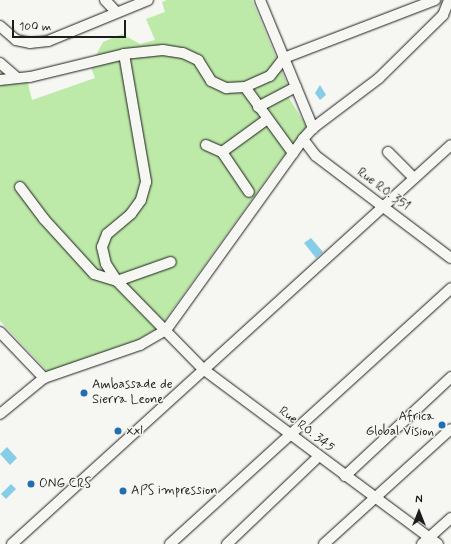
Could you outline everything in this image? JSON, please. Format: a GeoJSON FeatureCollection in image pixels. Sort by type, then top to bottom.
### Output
{"type":"FeatureCollection","features":[{"type":"Feature","properties":{"kind":"street"},"geometry":{"type":"LineString","coordinates":[[105,0],[116,12]]}},
{"type":"Feature","properties":{"kind":"street"},"geometry":{"type":"LineString","coordinates":[[0,26],[16,40],[30,43],[48,41],[148,0]]}},
{"type":"Feature","properties":{"kind":"street"},"geometry":{"type":"LineString","coordinates":[[260,0],[313,128]]}},
{"type":"Feature","properties":{"kind":"street"},"geometry":{"type":"LineString","coordinates":[[0,80],[16,77],[30,77],[124,54],[163,50],[183,53],[198,60],[211,81],[226,88],[245,87],[270,76],[284,58],[435,0]]}},
{"type":"Feature","properties":{"kind":"street"},"geometry":{"type":"LineString","coordinates":[[0,414],[44,378],[140,344],[166,330],[303,139],[313,128],[379,78],[443,15],[449,0]]}},
{"type":"Feature","properties":{"kind":"street","name":"Rue RO. 345"},"geometry":{"type":"LineString","coordinates":[[124,54],[146,182],[141,200],[131,214],[107,234],[102,247],[106,264],[117,281],[203,369],[374,498],[426,541],[438,544]]}},
{"type":"Feature","properties":{"kind":"street"},"geometry":{"type":"LineString","coordinates":[[0,63],[16,77]]}},
{"type":"Feature","properties":{"kind":"street"},"geometry":{"type":"LineString","coordinates":[[245,87],[266,120],[293,153]]}},
{"type":"Feature","properties":{"kind":"street"},"geometry":{"type":"LineString","coordinates":[[258,107],[296,87]]}},
{"type":"Feature","properties":{"kind":"street"},"geometry":{"type":"LineString","coordinates":[[222,152],[266,120]]}},
{"type":"Feature","properties":{"kind":"street","name":"Rue RO. 351"},"geometry":{"type":"LineString","coordinates":[[303,139],[316,156],[451,258]]}},
{"type":"Feature","properties":{"kind":"street"},"geometry":{"type":"LineString","coordinates":[[206,144],[222,152],[249,192]]}},
{"type":"Feature","properties":{"kind":"street"},"geometry":{"type":"LineString","coordinates":[[12,544],[451,145]]}},
{"type":"Feature","properties":{"kind":"street"},"geometry":{"type":"LineString","coordinates":[[388,152],[414,178]]}},
{"type":"Feature","properties":{"kind":"street"},"geometry":{"type":"LineString","coordinates":[[20,187],[44,219],[94,274],[117,281],[171,262]]}},
{"type":"Feature","properties":{"kind":"street"},"geometry":{"type":"LineString","coordinates":[[170,544],[451,288]]}},
{"type":"Feature","properties":{"kind":"street"},"geometry":{"type":"LineString","coordinates":[[0,332],[44,378]]}},
{"type":"Feature","properties":{"kind":"street"},"geometry":{"type":"LineString","coordinates":[[345,476],[451,377]]}},
{"type":"Feature","properties":{"kind":"street"},"geometry":{"type":"LineString","coordinates":[[324,544],[451,429]]}},
{"type":"Feature","properties":{"kind":"street"},"geometry":{"type":"LineString","coordinates":[[227,544],[319,456]]}},
{"type":"Feature","properties":{"kind":"street"},"geometry":{"type":"LineString","coordinates":[[426,541],[451,518]]}},
{"type":"Feature","properties":{"kind":"green space"},"geometry":{"type":"Polygon","coordinates":[[[167,0],[252,0],[288,86],[289,98],[307,127],[276,166],[160,327],[137,340],[48,372],[0,321],[0,66],[7,73],[26,75],[32,100],[95,78],[88,59],[95,57],[103,42],[122,34],[140,44],[155,40],[146,19],[165,12],[162,2],[167,0]]]}},
{"type":"Feature","properties":{"kind":"water"},"geometry":{"type":"Polygon","coordinates":[[[320,85],[326,95],[320,100],[315,93],[320,85]]]}},
{"type":"Feature","properties":{"kind":"water"},"geometry":{"type":"Polygon","coordinates":[[[311,238],[323,252],[316,258],[304,243],[311,238]]]}},
{"type":"Feature","properties":{"kind":"water"},"geometry":{"type":"Polygon","coordinates":[[[7,447],[17,458],[10,465],[0,454],[7,447]]]}},
{"type":"Feature","properties":{"kind":"water"},"geometry":{"type":"Polygon","coordinates":[[[11,484],[16,489],[6,499],[1,494],[11,484]]]}},
{"type":"Feature","properties":{"kind":"place","name":"Ambassade de Sierra Leone"},"geometry":{"type":"Point","coordinates":[84,393]}},
{"type":"Feature","properties":{"kind":"place","name":"Africa Global Vision"},"geometry":{"type":"Point","coordinates":[442,425]}},
{"type":"Feature","properties":{"kind":"place","name":"xxl"},"geometry":{"type":"Point","coordinates":[118,431]}},
{"type":"Feature","properties":{"kind":"place","name":"ONG CRS"},"geometry":{"type":"Point","coordinates":[31,484]}},
{"type":"Feature","properties":{"kind":"place","name":"APS impression"},"geometry":{"type":"Point","coordinates":[123,491]}}]}
